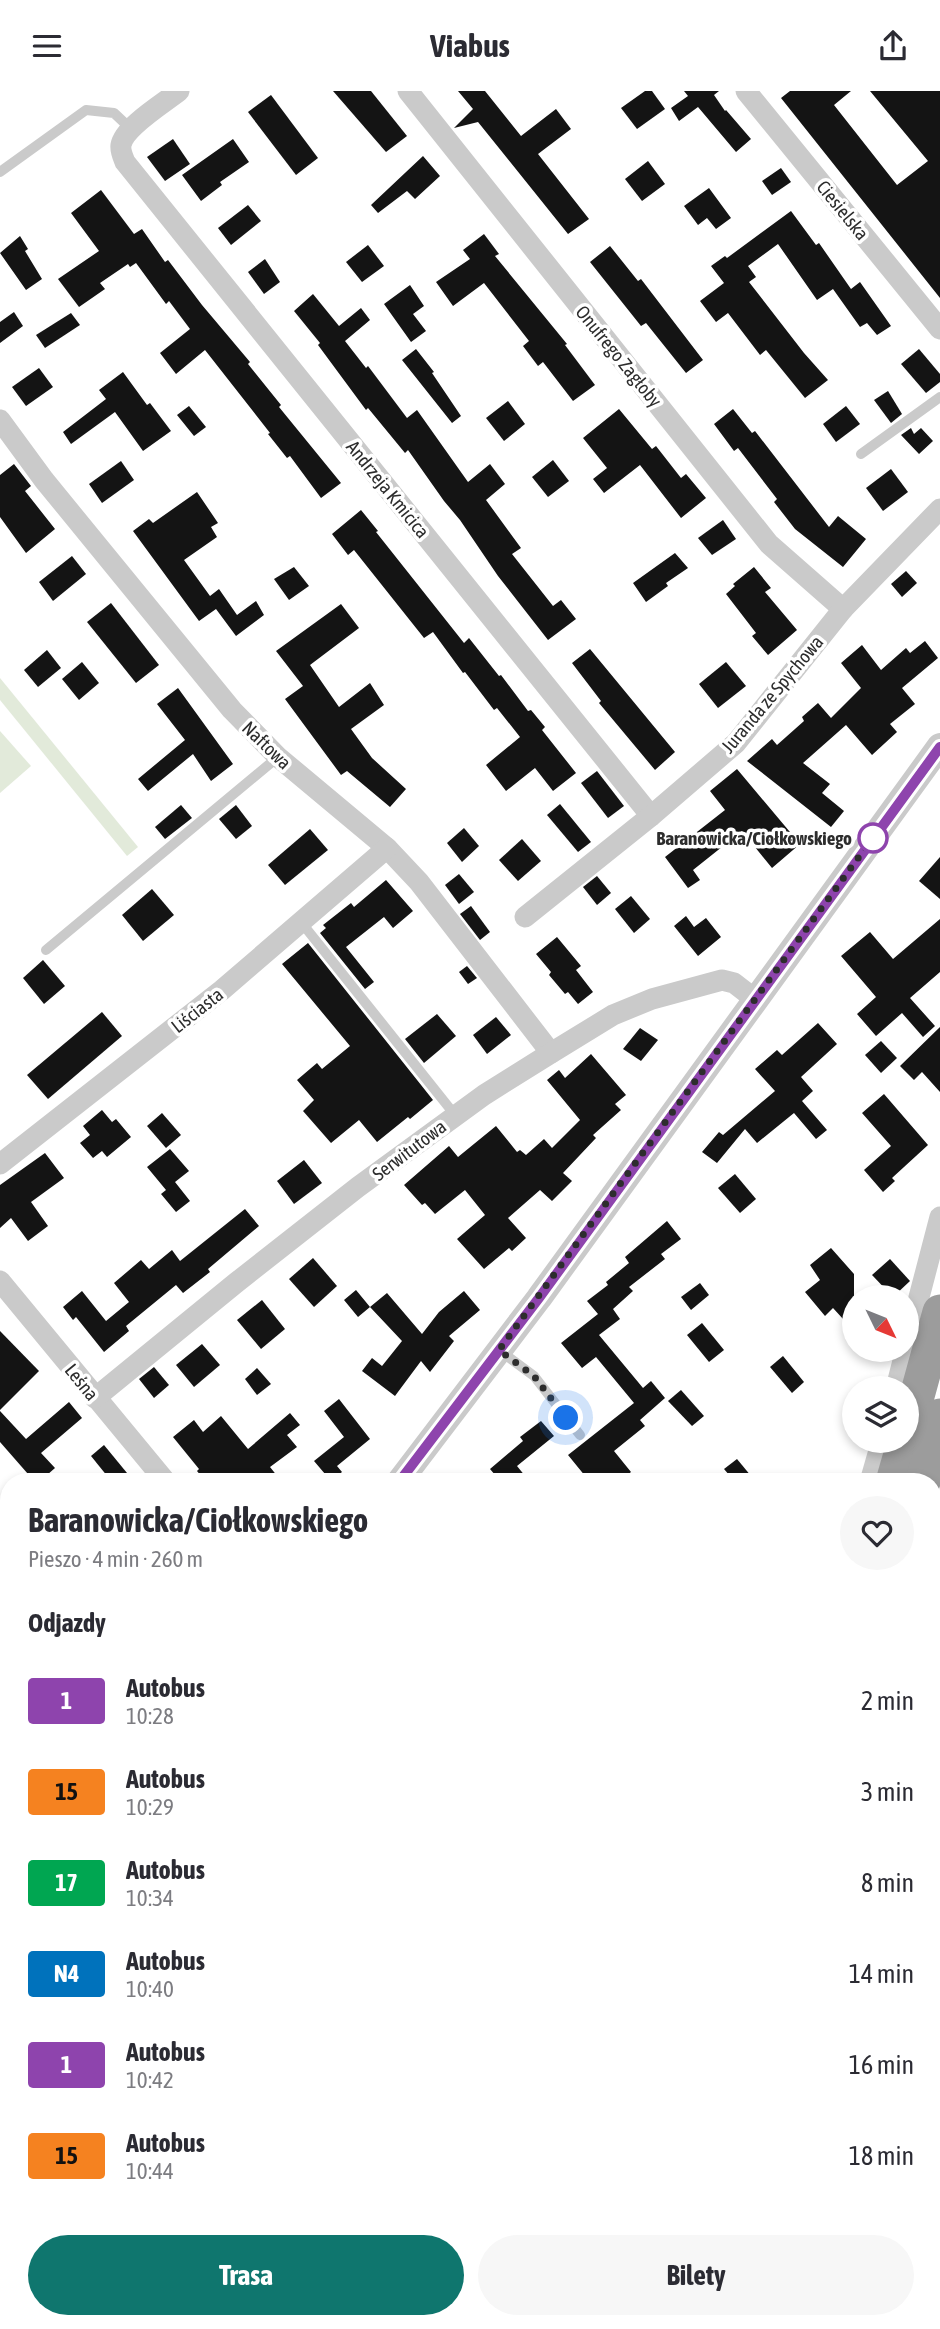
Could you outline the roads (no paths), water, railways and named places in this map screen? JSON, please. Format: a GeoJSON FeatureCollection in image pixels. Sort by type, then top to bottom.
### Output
{"type":"FeatureCollection","features":[{"type":"Feature","properties":{"kind":"highway"},"geometry":{"type":"LineString","coordinates":[[919,1390],[940,1312]]}},
{"type":"Feature","properties":{"kind":"highway"},"geometry":{"type":"LineString","coordinates":[[925,1473],[940,1416]]}},
{"type":"Feature","properties":{"kind":"highway"},"geometry":{"type":"LineString","coordinates":[[896,1473],[902,1453]]}},
{"type":"Feature","properties":{"kind":"street"},"geometry":{"type":"LineString","coordinates":[[131,129],[179,91]]}},
{"type":"Feature","properties":{"kind":"street","name":"Onufrego Zagłoby"},"geometry":{"type":"LineString","coordinates":[[408,91],[769,544],[844,609]]}},
{"type":"Feature","properties":{"kind":"street","name":"Ciesielska"},"geometry":{"type":"LineString","coordinates":[[746,91],[940,329]]}},
{"type":"Feature","properties":{"kind":"street","name":"Andrzeja Kmicica"},"geometry":{"type":"LineString","coordinates":[[131,129],[121,145],[125,162],[651,816]]}},
{"type":"Feature","properties":{"kind":"street","name":"Naftowa"},"geometry":{"type":"LineString","coordinates":[[0,420],[44,480],[232,711],[278,757],[387,848],[419,881],[551,1053]]}},
{"type":"Feature","properties":{"kind":"street","name":"Juranda ze Spychowa"},"geometry":{"type":"LineString","coordinates":[[525,917],[651,816],[736,743],[844,609],[940,509]]}},
{"type":"Feature","properties":{"kind":"street"},"geometry":{"type":"LineString","coordinates":[[406,1473],[499,1350],[940,747]]}},
{"type":"Feature","properties":{"kind":"street","name":"Liściasta"},"geometry":{"type":"LineString","coordinates":[[0,1164],[222,990],[387,848]]}},
{"type":"Feature","properties":{"kind":"street","name":"Serwitutowa"},"geometry":{"type":"LineString","coordinates":[[95,1398],[259,1265],[455,1115],[613,1015],[639,1004],[722,980],[734,983],[756,1000]]}},
{"type":"Feature","properties":{"kind":"street"},"geometry":{"type":"LineString","coordinates":[[919,1298],[940,1217]]}},
{"type":"Feature","properties":{"kind":"street","name":"Leśna"},"geometry":{"type":"LineString","coordinates":[[0,1281],[158,1473]]}},
{"type":"Feature","properties":{"kind":"street"},"geometry":{"type":"LineString","coordinates":[[873,1473],[879,1453]]}},
{"type":"Feature","properties":{"kind":"lane"},"geometry":{"type":"LineString","coordinates":[[0,172],[86,110],[114,113],[131,129]]}},
{"type":"Feature","properties":{"kind":"lane"},"geometry":{"type":"LineString","coordinates":[[861,454],[940,397]]}},
{"type":"Feature","properties":{"kind":"lane"},"geometry":{"type":"LineString","coordinates":[[46,950],[278,757]]}},
{"type":"Feature","properties":{"kind":"lane"},"geometry":{"type":"LineString","coordinates":[[301,922],[455,1115]]}},
{"type":"Feature","properties":{"kind":"lane"},"geometry":{"type":"LineString","coordinates":[[499,1350],[534,1376],[580,1436]]}},
{"type":"Feature","properties":{"kind":"place","name":"Baranowicka/Ciołkowskiego"},"geometry":{"type":"Point","coordinates":[873,838]}}]}
